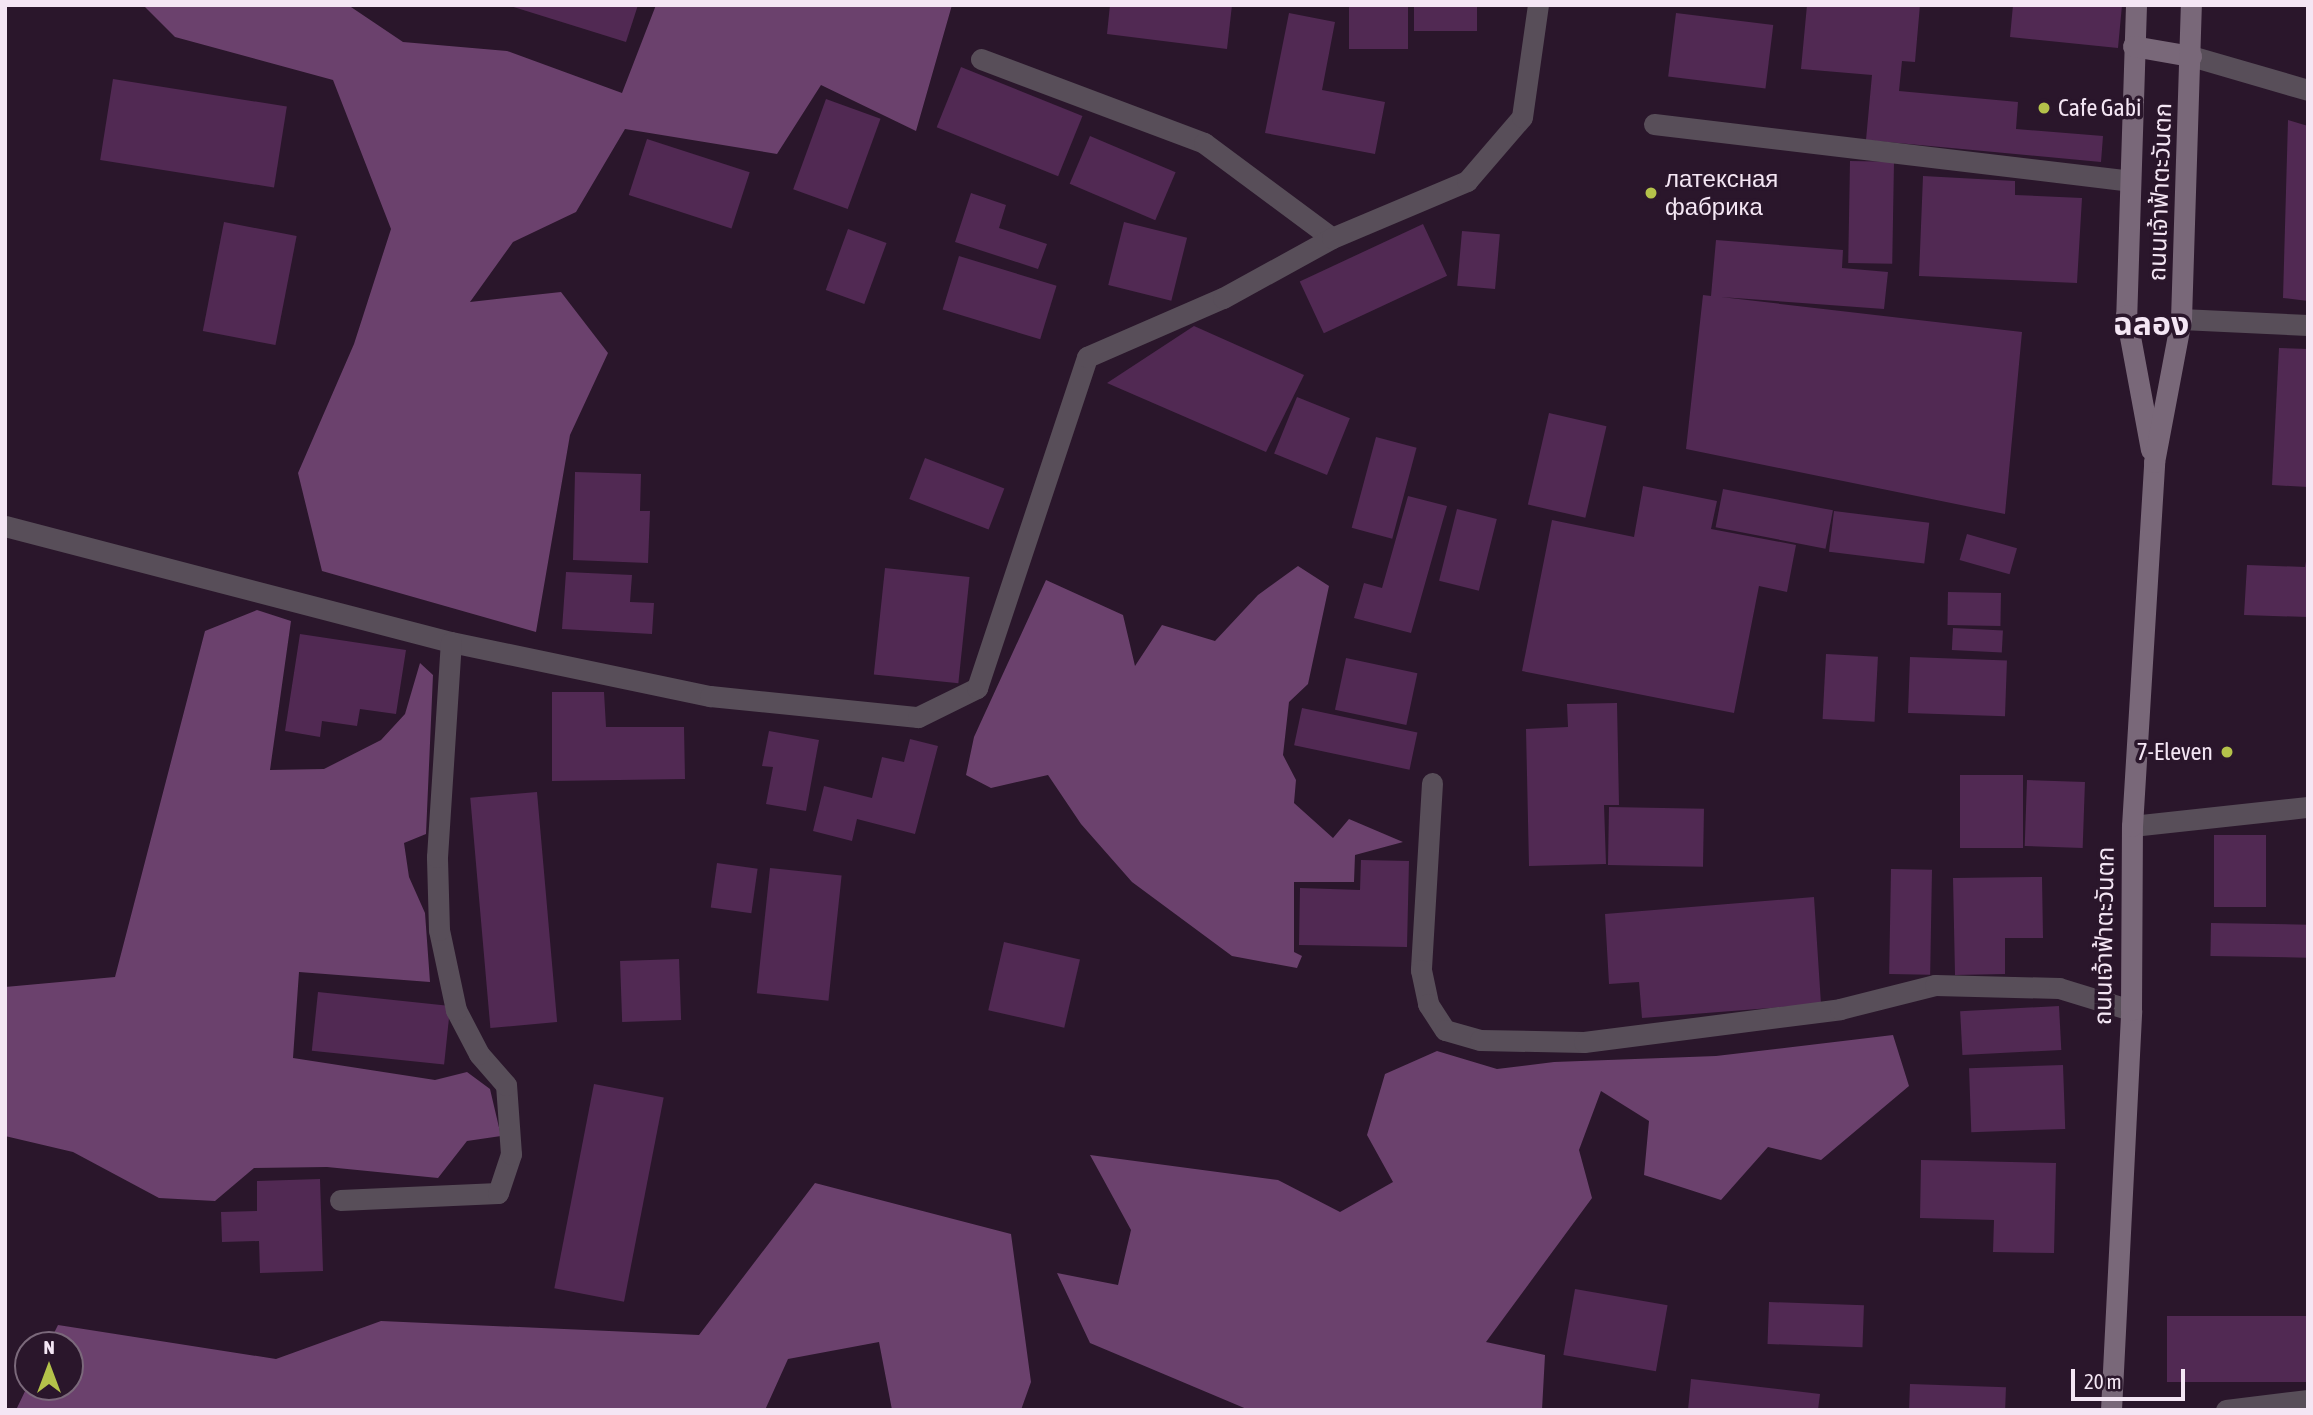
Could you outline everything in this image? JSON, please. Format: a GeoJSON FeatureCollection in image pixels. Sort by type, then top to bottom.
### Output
{"type":"FeatureCollection","features":[{"type":"Feature","properties":{"kind":"main road","name":"ถนนเจ้าฟ้าตะวันตก"},"geometry":{"type":"LineString","coordinates":[[2136,5],[2126,315],[2154,462]]}},
{"type":"Feature","properties":{"kind":"main road","name":"ถนนเจ้าฟ้าตะวันตก"},"geometry":{"type":"LineString","coordinates":[[2111,1410],[2131,1010],[2132,826],[2154,462],[2182,319],[2191,5]]}},
{"type":"Feature","properties":{"kind":"main road"},"geometry":{"type":"LineString","coordinates":[[2133,46],[2191,56]]}},
{"type":"Feature","properties":{"kind":"street"},"geometry":{"type":"LineString","coordinates":[[5,526],[451,642],[710,696],[918,717],[977,688],[1087,357],[1223,299],[1332,238],[1467,181],[1522,117],[1538,5]]}},
{"type":"Feature","properties":{"kind":"street"},"geometry":{"type":"LineString","coordinates":[[2191,56],[2308,90]]}},
{"type":"Feature","properties":{"kind":"street"},"geometry":{"type":"LineString","coordinates":[[981,59],[1204,143],[1332,238]]}},
{"type":"Feature","properties":{"kind":"street"},"geometry":{"type":"LineString","coordinates":[[1654,124],[2130,181]]}},
{"type":"Feature","properties":{"kind":"street"},"geometry":{"type":"LineString","coordinates":[[2182,319],[2308,325]]}},
{"type":"Feature","properties":{"kind":"street"},"geometry":{"type":"LineString","coordinates":[[340,1200],[498,1193],[511,1154],[506,1085],[479,1055],[456,1010],[439,930],[437,857],[451,642]]}},
{"type":"Feature","properties":{"kind":"street"},"geometry":{"type":"LineString","coordinates":[[1432,783],[1421,970],[1428,1004],[1445,1030],[1480,1040],[1584,1042],[1840,1009],[1935,985],[2059,988],[2131,1010]]}},
{"type":"Feature","properties":{"kind":"street"},"geometry":{"type":"LineString","coordinates":[[2132,826],[2308,807]]}},
{"type":"Feature","properties":{"kind":"street"},"geometry":{"type":"LineString","coordinates":[[2226,1410],[2308,1400]]}},
{"type":"Feature","properties":{"kind":"shaded area"},"geometry":{"type":"Polygon","coordinates":[[[143,5],[348,5],[403,42],[507,51],[622,93],[656,5],[952,5],[916,131],[821,85],[777,154],[625,129],[576,212],[513,242],[470,302],[561,292],[608,353],[570,435],[536,632],[322,571],[298,473],[354,344],[391,229],[333,80],[175,37],[143,5]]]}},
{"type":"Feature","properties":{"kind":"shaded area"},"geometry":{"type":"Polygon","coordinates":[[[1298,566],[1329,586],[1308,684],[1289,702],[1283,755],[1296,780],[1294,803],[1333,838],[1349,819],[1403,842],[1355,855],[1354,882],[1294,882],[1294,952],[1302,956],[1297,968],[1232,956],[1132,882],[1081,824],[1048,775],[991,788],[966,775],[974,737],[1046,580],[1123,615],[1135,666],[1162,625],[1215,641],[1258,595],[1298,566]]]}},
{"type":"Feature","properties":{"kind":"shaded area"},"geometry":{"type":"Polygon","coordinates":[[[257,610],[291,621],[270,770],[324,769],[381,740],[405,714],[420,663],[433,675],[426,834],[404,843],[409,877],[425,913],[430,982],[299,972],[293,1058],[435,1080],[467,1072],[490,1089],[501,1136],[467,1141],[438,1178],[327,1167],[254,1168],[215,1201],[159,1198],[73,1152],[5,1136],[5,987],[115,977],[205,631],[257,610]]]}},
{"type":"Feature","properties":{"kind":"shaded area"},"geometry":{"type":"Polygon","coordinates":[[[1893,1035],[1909,1086],[1821,1160],[1768,1147],[1721,1200],[1644,1175],[1649,1121],[1601,1091],[1579,1150],[1592,1198],[1486,1342],[1545,1355],[1542,1410],[1249,1410],[1090,1343],[1057,1273],[1118,1285],[1131,1230],[1090,1155],[1278,1180],[1340,1212],[1393,1182],[1367,1135],[1385,1074],[1437,1051],[1497,1069],[1554,1062],[1716,1056],[1893,1035]]]}},
{"type":"Feature","properties":{"kind":"shaded area"},"geometry":{"type":"Polygon","coordinates":[[[815,1183],[1011,1234],[1031,1382],[1021,1410],[892,1410],[879,1342],[788,1359],[765,1410],[16,1410],[20,1401],[84,1401],[84,1331],[55,1331],[58,1325],[276,1359],[381,1321],[699,1335],[815,1183]]]}},
{"type":"Feature","properties":{"kind":"building"},"geometry":{"type":"Polygon","coordinates":[[[507,5],[638,5],[626,42],[507,5]]]}},
{"type":"Feature","properties":{"kind":"building"},"geometry":{"type":"Polygon","coordinates":[[[1110,5],[1232,5],[1227,49],[1107,34],[1110,5]]]}},
{"type":"Feature","properties":{"kind":"building"},"geometry":{"type":"Polygon","coordinates":[[[1349,5],[1408,5],[1408,49],[1349,49],[1349,5]]]}},
{"type":"Feature","properties":{"kind":"building"},"geometry":{"type":"Polygon","coordinates":[[[1414,5],[1477,5],[1477,31],[1414,31],[1414,5]]]}},
{"type":"Feature","properties":{"kind":"building"},"geometry":{"type":"Polygon","coordinates":[[[1807,5],[1920,5],[1915,62],[1902,61],[1899,91],[2018,102],[2016,129],[2103,136],[2101,162],[1866,140],[1872,75],[1801,69],[1807,5]]]}},
{"type":"Feature","properties":{"kind":"building"},"geometry":{"type":"Polygon","coordinates":[[[2013,5],[2122,5],[2118,48],[2010,37],[2013,5]]]}},
{"type":"Feature","properties":{"kind":"building"},"geometry":{"type":"Polygon","coordinates":[[[1289,13],[1335,22],[1322,90],[1385,102],[1375,154],[1265,133],[1289,13]]]}},
{"type":"Feature","properties":{"kind":"building"},"geometry":{"type":"Polygon","coordinates":[[[1676,13],[1773,25],[1765,88],[1668,77],[1676,13]]]}},
{"type":"Feature","properties":{"kind":"building"},"geometry":{"type":"Polygon","coordinates":[[[961,67],[1082,116],[1058,176],[937,127],[961,67]]]}},
{"type":"Feature","properties":{"kind":"building"},"geometry":{"type":"Polygon","coordinates":[[[113,79],[287,107],[274,188],[100,160],[113,79]]]}},
{"type":"Feature","properties":{"kind":"building"},"geometry":{"type":"Polygon","coordinates":[[[826,99],[881,119],[848,209],[793,189],[826,99]]]}},
{"type":"Feature","properties":{"kind":"building"},"geometry":{"type":"Polygon","coordinates":[[[2288,120],[2308,126],[2308,301],[2283,298],[2288,120]]]}},
{"type":"Feature","properties":{"kind":"building"},"geometry":{"type":"Polygon","coordinates":[[[1090,136],[1176,172],[1155,220],[1070,184],[1090,136]]]}},
{"type":"Feature","properties":{"kind":"building"},"geometry":{"type":"Polygon","coordinates":[[[647,139],[750,172],[731,228],[629,195],[647,139]]]}},
{"type":"Feature","properties":{"kind":"building"},"geometry":{"type":"Polygon","coordinates":[[[1850,161],[1894,162],[1892,264],[1848,263],[1850,161]]]}},
{"type":"Feature","properties":{"kind":"building"},"geometry":{"type":"Polygon","coordinates":[[[1923,176],[2015,181],[2015,195],[2082,198],[2077,283],[1919,276],[1923,176]]]}},
{"type":"Feature","properties":{"kind":"building"},"geometry":{"type":"Polygon","coordinates":[[[971,193],[1006,205],[999,228],[1047,244],[1038,269],[955,242],[971,193]]]}},
{"type":"Feature","properties":{"kind":"building"},"geometry":{"type":"Polygon","coordinates":[[[224,222],[297,236],[275,345],[203,331],[224,222]]]}},
{"type":"Feature","properties":{"kind":"building"},"geometry":{"type":"Polygon","coordinates":[[[1124,222],[1187,238],[1171,301],[1108,285],[1124,222]]]}},
{"type":"Feature","properties":{"kind":"building"},"geometry":{"type":"Polygon","coordinates":[[[1423,224],[1447,276],[1324,333],[1300,281],[1423,224]]]}},
{"type":"Feature","properties":{"kind":"building"},"geometry":{"type":"Polygon","coordinates":[[[848,229],[887,243],[864,304],[826,290],[848,229]]]}},
{"type":"Feature","properties":{"kind":"building"},"geometry":{"type":"Polygon","coordinates":[[[1462,231],[1500,234],[1495,289],[1457,286],[1462,231]]]}},
{"type":"Feature","properties":{"kind":"building"},"geometry":{"type":"Polygon","coordinates":[[[1716,240],[1843,250],[1842,268],[1888,272],[1884,309],[1721,297],[2022,332],[2005,514],[1686,449],[1703,295],[1711,296],[1716,240]]]}},
{"type":"Feature","properties":{"kind":"building"},"geometry":{"type":"Polygon","coordinates":[[[959,256],[1057,286],[1040,339],[943,310],[959,256]]]}},
{"type":"Feature","properties":{"kind":"building"},"geometry":{"type":"Polygon","coordinates":[[[1194,326],[1304,375],[1266,452],[1107,383],[1194,326]]]}},
{"type":"Feature","properties":{"kind":"building"},"geometry":{"type":"Polygon","coordinates":[[[2279,348],[2308,349],[2308,487],[2272,485],[2279,348]]]}},
{"type":"Feature","properties":{"kind":"building"},"geometry":{"type":"Polygon","coordinates":[[[1297,397],[1350,418],[1327,475],[1274,454],[1297,397]]]}},
{"type":"Feature","properties":{"kind":"building"},"geometry":{"type":"Polygon","coordinates":[[[1549,413],[1606,426],[1585,518],[1528,505],[1549,413]]]}},
{"type":"Feature","properties":{"kind":"building"},"geometry":{"type":"Polygon","coordinates":[[[1376,437],[1417,448],[1392,539],[1352,528],[1376,437]]]}},
{"type":"Feature","properties":{"kind":"building"},"geometry":{"type":"Polygon","coordinates":[[[925,458],[1004,488],[989,530],[909,499],[925,458]]]}},
{"type":"Feature","properties":{"kind":"building"},"geometry":{"type":"Polygon","coordinates":[[[575,472],[641,474],[640,511],[650,511],[648,563],[573,560],[575,472]]]}},
{"type":"Feature","properties":{"kind":"building"},"geometry":{"type":"Polygon","coordinates":[[[1643,486],[1717,501],[1711,529],[1796,545],[1787,592],[1759,586],[1734,713],[1522,671],[1552,520],[1634,537],[1643,486]]]}},
{"type":"Feature","properties":{"kind":"building"},"geometry":{"type":"Polygon","coordinates":[[[1723,489],[1833,510],[1826,549],[1716,527],[1723,489]]]}},
{"type":"Feature","properties":{"kind":"building"},"geometry":{"type":"Polygon","coordinates":[[[1408,496],[1447,506],[1411,633],[1354,618],[1364,583],[1382,588],[1408,496]]]}},
{"type":"Feature","properties":{"kind":"building"},"geometry":{"type":"Polygon","coordinates":[[[1457,509],[1497,519],[1479,591],[1439,581],[1457,509]]]}},
{"type":"Feature","properties":{"kind":"building"},"geometry":{"type":"Polygon","coordinates":[[[1834,511],[1929,523],[1924,563],[1829,552],[1834,511]]]}},
{"type":"Feature","properties":{"kind":"building"},"geometry":{"type":"Polygon","coordinates":[[[1967,534],[2017,548],[2010,574],[1960,560],[1967,534]]]}},
{"type":"Feature","properties":{"kind":"building"},"geometry":{"type":"Polygon","coordinates":[[[2306,561],[2308,617],[2244,615],[2247,565],[2305,567],[2306,561]]]}},
{"type":"Feature","properties":{"kind":"building"},"geometry":{"type":"Polygon","coordinates":[[[885,568],[970,577],[958,683],[874,674],[885,568]]]}},
{"type":"Feature","properties":{"kind":"building"},"geometry":{"type":"Polygon","coordinates":[[[566,572],[632,575],[630,602],[654,603],[652,634],[562,629],[566,572]]]}},
{"type":"Feature","properties":{"kind":"building"},"geometry":{"type":"Polygon","coordinates":[[[1948,592],[2001,593],[2000,626],[1947,625],[1948,592]]]}},
{"type":"Feature","properties":{"kind":"building"},"geometry":{"type":"Polygon","coordinates":[[[1953,628],[2003,631],[2002,653],[1952,650],[1953,628]]]}},
{"type":"Feature","properties":{"kind":"building"},"geometry":{"type":"Polygon","coordinates":[[[300,634],[406,650],[396,714],[360,709],[357,726],[322,721],[320,737],[285,731],[300,634]]]}},
{"type":"Feature","properties":{"kind":"building"},"geometry":{"type":"Polygon","coordinates":[[[1826,654],[1878,657],[1875,722],[1823,719],[1826,654]]]}},
{"type":"Feature","properties":{"kind":"building"},"geometry":{"type":"Polygon","coordinates":[[[1910,657],[2007,660],[2005,716],[1908,713],[1910,657]]]}},
{"type":"Feature","properties":{"kind":"building"},"geometry":{"type":"Polygon","coordinates":[[[1346,658],[1417,673],[1406,725],[1335,710],[1346,658]]]}},
{"type":"Feature","properties":{"kind":"building"},"geometry":{"type":"Polygon","coordinates":[[[552,692],[604,692],[606,727],[684,727],[685,779],[552,781],[552,692]]]}},
{"type":"Feature","properties":{"kind":"building"},"geometry":{"type":"Polygon","coordinates":[[[1617,703],[1619,805],[1604,805],[1606,864],[1529,866],[1526,729],[1568,727],[1567,704],[1617,703]]]}},
{"type":"Feature","properties":{"kind":"building"},"geometry":{"type":"Polygon","coordinates":[[[1302,708],[1417,733],[1410,770],[1294,745],[1302,708]]]}},
{"type":"Feature","properties":{"kind":"building"},"geometry":{"type":"Polygon","coordinates":[[[769,731],[819,740],[806,811],[766,804],[773,767],[762,766],[769,731]]]}},
{"type":"Feature","properties":{"kind":"building"},"geometry":{"type":"Polygon","coordinates":[[[910,739],[938,746],[915,834],[857,819],[852,841],[813,831],[824,786],[872,798],[882,757],[904,762],[910,739]]]}},
{"type":"Feature","properties":{"kind":"building"},"geometry":{"type":"Polygon","coordinates":[[[1960,775],[2023,775],[2023,848],[1960,848],[1960,775]]]}},
{"type":"Feature","properties":{"kind":"building"},"geometry":{"type":"Polygon","coordinates":[[[2027,780],[2085,782],[2083,848],[2025,846],[2027,780]]]}},
{"type":"Feature","properties":{"kind":"building"},"geometry":{"type":"Polygon","coordinates":[[[537,792],[557,1022],[490,1028],[470,798],[537,792]]]}},
{"type":"Feature","properties":{"kind":"building"},"geometry":{"type":"Polygon","coordinates":[[[1609,807],[1704,809],[1703,867],[1608,865],[1609,807]]]}},
{"type":"Feature","properties":{"kind":"building"},"geometry":{"type":"Polygon","coordinates":[[[2214,835],[2266,835],[2266,907],[2214,907],[2214,835]]]}},
{"type":"Feature","properties":{"kind":"building"},"geometry":{"type":"Polygon","coordinates":[[[1361,860],[1409,861],[1407,947],[1299,945],[1300,888],[1360,890],[1361,860]]]}},
{"type":"Feature","properties":{"kind":"building"},"geometry":{"type":"Polygon","coordinates":[[[717,863],[758,869],[751,913],[711,908],[717,863]]]}},
{"type":"Feature","properties":{"kind":"building"},"geometry":{"type":"Polygon","coordinates":[[[770,868],[842,876],[828,1001],[757,993],[770,868]]]}},
{"type":"Feature","properties":{"kind":"building"},"geometry":{"type":"Polygon","coordinates":[[[1891,869],[1932,870],[1930,975],[1889,974],[1891,869]]]}},
{"type":"Feature","properties":{"kind":"building"},"geometry":{"type":"Polygon","coordinates":[[[2042,877],[2043,938],[2005,938],[2005,974],[1955,975],[1953,878],[2042,877]]]}},
{"type":"Feature","properties":{"kind":"building"},"geometry":{"type":"Polygon","coordinates":[[[1814,897],[1821,1004],[1642,1018],[1639,982],[1609,984],[1605,914],[1814,897]]]}},
{"type":"Feature","properties":{"kind":"building"},"geometry":{"type":"Polygon","coordinates":[[[2211,923],[2308,925],[2307,958],[2210,956],[2211,923]]]}},
{"type":"Feature","properties":{"kind":"building"},"geometry":{"type":"Polygon","coordinates":[[[1004,942],[1080,960],[1064,1028],[988,1010],[1004,942]]]}},
{"type":"Feature","properties":{"kind":"building"},"geometry":{"type":"Polygon","coordinates":[[[679,959],[681,1020],[622,1022],[620,961],[679,959]]]}},
{"type":"Feature","properties":{"kind":"building"},"geometry":{"type":"Polygon","coordinates":[[[318,992],[450,1006],[444,1065],[312,1051],[318,992]]]}},
{"type":"Feature","properties":{"kind":"building"},"geometry":{"type":"Polygon","coordinates":[[[2059,1006],[2061,1050],[1962,1055],[1960,1011],[2059,1006]]]}},
{"type":"Feature","properties":{"kind":"building"},"geometry":{"type":"Polygon","coordinates":[[[2063,1065],[2065,1129],[1971,1132],[1969,1068],[2063,1065]]]}},
{"type":"Feature","properties":{"kind":"building"},"geometry":{"type":"Polygon","coordinates":[[[594,1084],[664,1098],[624,1302],[554,1288],[594,1084]]]}},
{"type":"Feature","properties":{"kind":"building"},"geometry":{"type":"Polygon","coordinates":[[[1921,1160],[2056,1163],[2054,1253],[1993,1252],[1994,1220],[1920,1218],[1921,1160]]]}},
{"type":"Feature","properties":{"kind":"building"},"geometry":{"type":"Polygon","coordinates":[[[320,1179],[323,1271],[260,1273],[259,1241],[222,1242],[221,1212],[257,1211],[257,1181],[320,1179]]]}},
{"type":"Feature","properties":{"kind":"building"},"geometry":{"type":"Polygon","coordinates":[[[1575,1289],[1668,1305],[1656,1371],[1563,1355],[1575,1289]]]}},
{"type":"Feature","properties":{"kind":"building"},"geometry":{"type":"Polygon","coordinates":[[[1769,1302],[1864,1305],[1862,1347],[1768,1344],[1769,1302]]]}},
{"type":"Feature","properties":{"kind":"building"},"geometry":{"type":"Polygon","coordinates":[[[2167,1316],[2308,1316],[2308,1382],[2167,1382],[2167,1316]]]}},
{"type":"Feature","properties":{"kind":"building"},"geometry":{"type":"Polygon","coordinates":[[[1691,1379],[1820,1394],[1818,1410],[1688,1410],[1691,1379]]]}},
{"type":"Feature","properties":{"kind":"building"},"geometry":{"type":"Polygon","coordinates":[[[1910,1384],[2006,1387],[2005,1410],[1909,1410],[1910,1384]]]}},
{"type":"Feature","properties":{"kind":"place","name":"Cafe Gabi"},"geometry":{"type":"Point","coordinates":[2044,108]}},
{"type":"Feature","properties":{"kind":"place","name":"латексная фабрика"},"geometry":{"type":"Point","coordinates":[1651,193]}},
{"type":"Feature","properties":{"kind":"place","name":"7-Eleven"},"geometry":{"type":"Point","coordinates":[2227,752]}},
{"type":"Feature","properties":{"kind":"district","name":"ฉลอง"},"geometry":{"type":"Point","coordinates":[2151,324]}}]}
